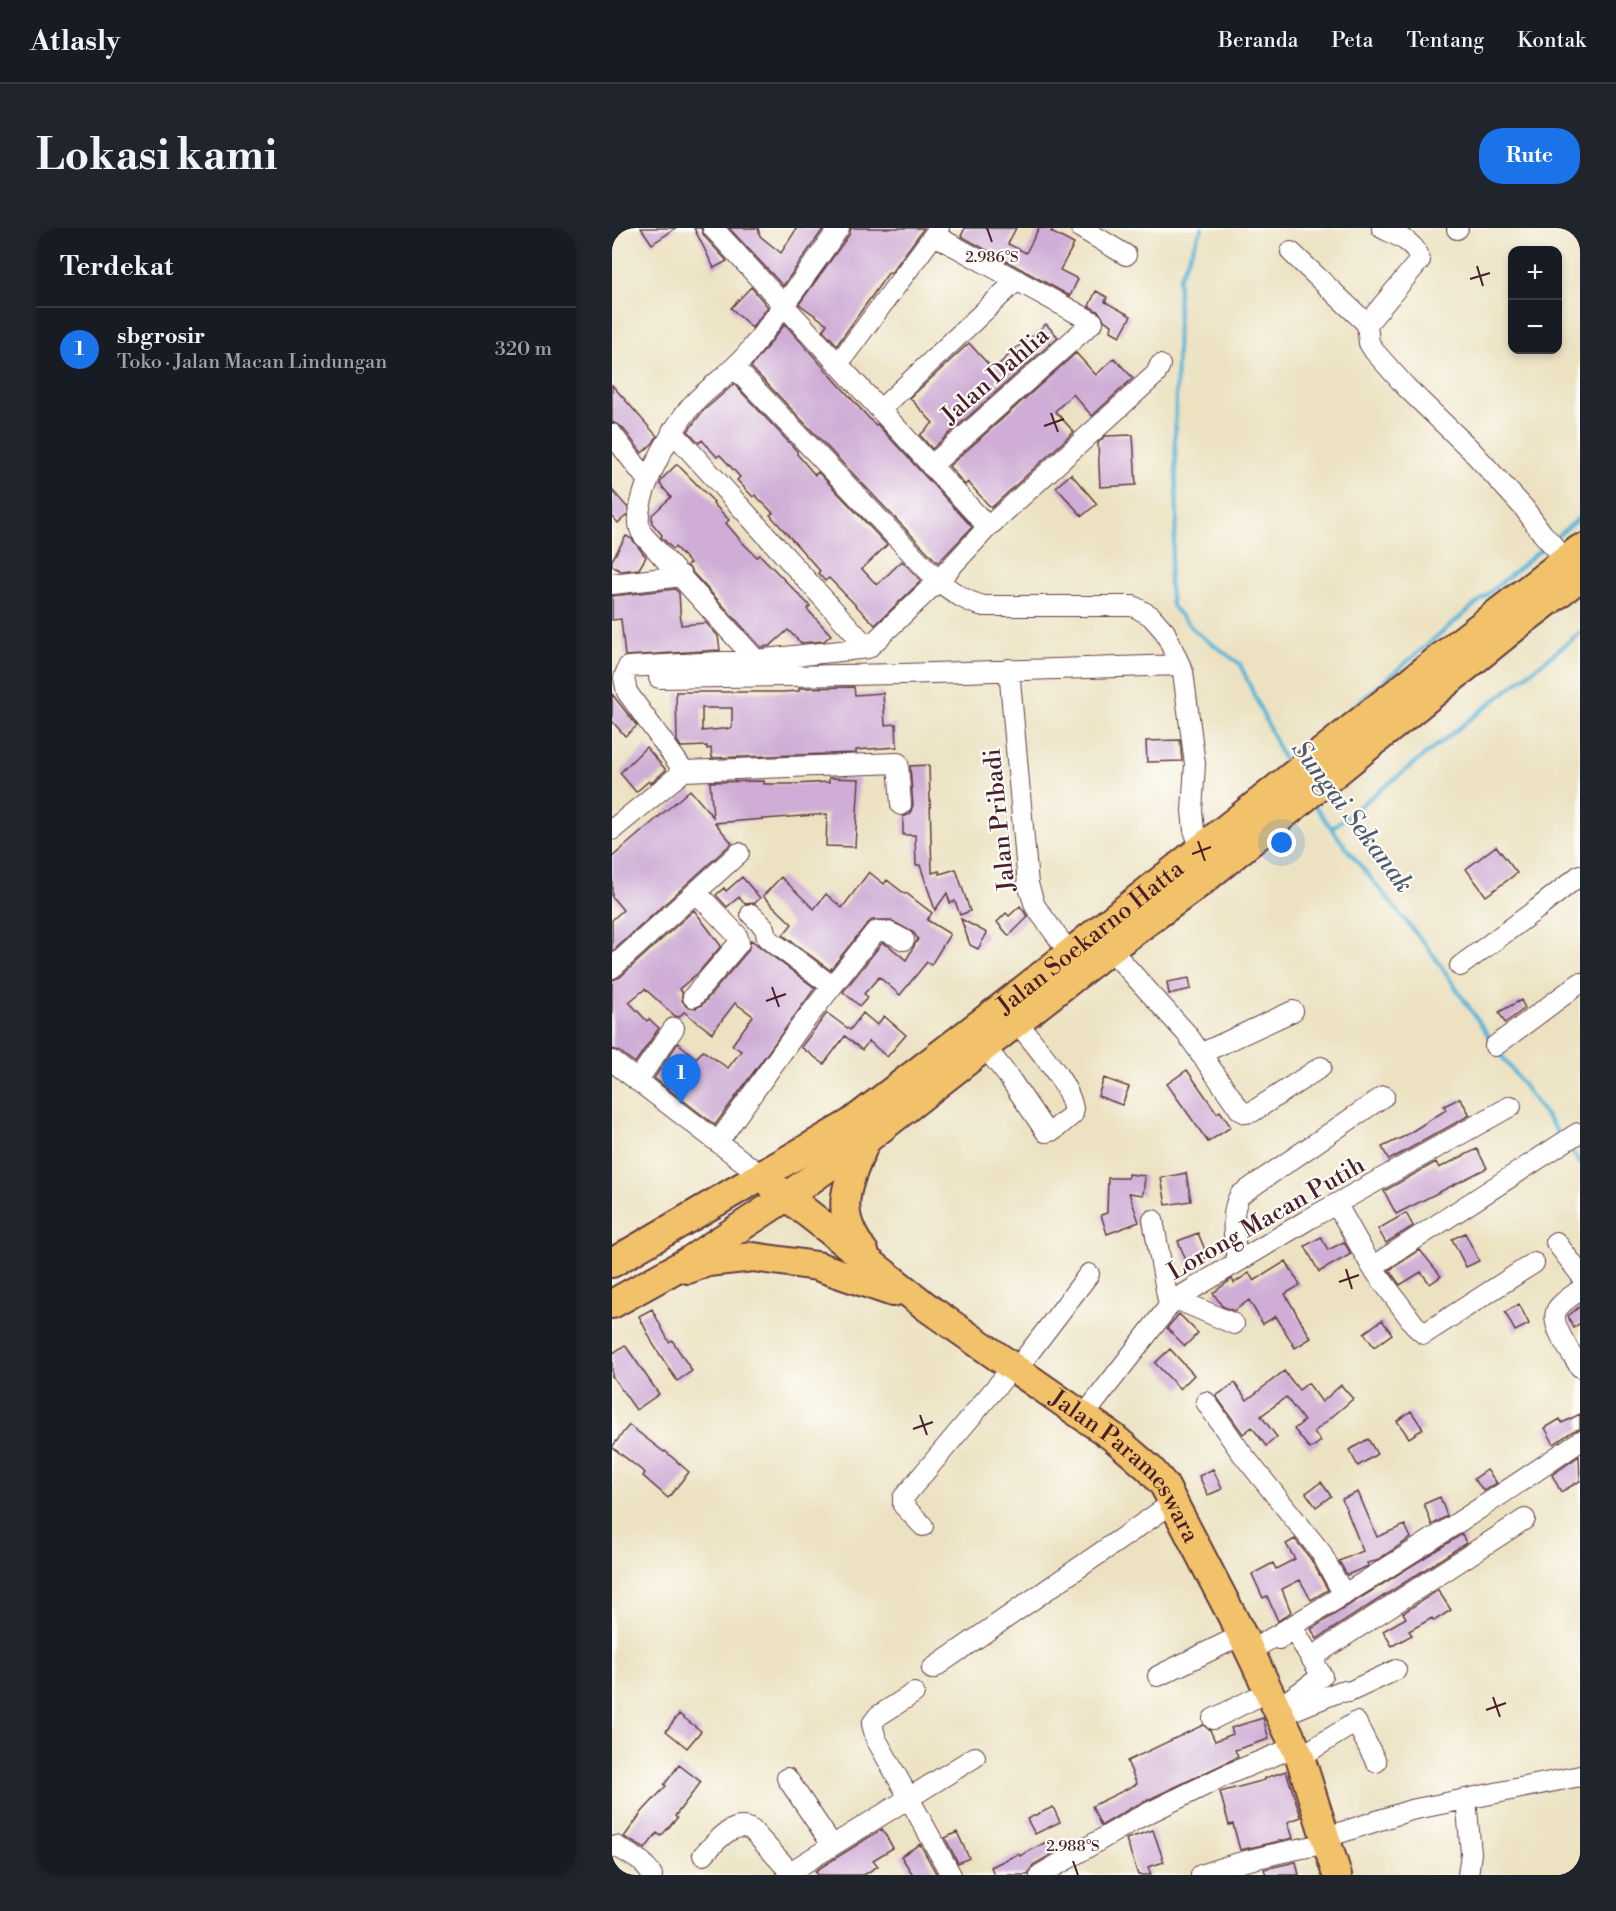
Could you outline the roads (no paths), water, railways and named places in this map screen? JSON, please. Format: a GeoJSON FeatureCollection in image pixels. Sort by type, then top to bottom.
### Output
{"type":"FeatureCollection","features":[{"type":"Feature","properties":{"kind":"highway","name":"Jalan Soekarno Hatta"},"geometry":{"type":"LineString","coordinates":[[658,1278],[689,1261],[786,1197],[866,1140],[1110,949],[1201,882],[1281,800],[1564,553]]}},
{"type":"Feature","properties":{"kind":"highway","name":"Jalan Soekarno Hatta"},"geometry":{"type":"LineString","coordinates":[[612,1263],[851,1123],[1070,954],[1201,849],[1281,800]]}},
{"type":"Feature","properties":{"kind":"highway"},"geometry":{"type":"LineString","coordinates":[[866,1140],[849,1180],[845,1209],[847,1224],[853,1238],[879,1269]]}},
{"type":"Feature","properties":{"kind":"highway","name":"Jalan Parameswara"},"geometry":{"type":"LineString","coordinates":[[762,1176],[928,1308],[1113,1437],[1164,1485],[1248,1647],[1298,1752],[1328,1840],[1337,1875]]}},
{"type":"Feature","properties":{"kind":"highway"},"geometry":{"type":"LineString","coordinates":[[612,1277],[746,1201],[764,1195],[786,1197]]}},
{"type":"Feature","properties":{"kind":"highway"},"geometry":{"type":"LineString","coordinates":[[612,1304],[658,1278],[708,1262],[753,1257],[817,1266],[879,1286],[928,1308]]}},
{"type":"Feature","properties":{"kind":"street"},"geometry":{"type":"LineString","coordinates":[[713,228],[988,527]]}},
{"type":"Feature","properties":{"kind":"street"},"geometry":{"type":"LineString","coordinates":[[756,660],[640,531],[638,514],[648,480],[672,430],[692,405],[735,368],[785,306],[839,228]]}},
{"type":"Feature","properties":{"kind":"street"},"geometry":{"type":"LineString","coordinates":[[1081,228],[1126,255]]}},
{"type":"Feature","properties":{"kind":"street"},"geometry":{"type":"LineString","coordinates":[[1367,324],[1420,260],[1418,252],[1412,245],[1382,228]]}},
{"type":"Feature","properties":{"kind":"street"},"geometry":{"type":"LineString","coordinates":[[838,364],[937,232],[1017,280],[880,410]]}},
{"type":"Feature","properties":{"kind":"street"},"geometry":{"type":"LineString","coordinates":[[1291,252],[1367,324],[1369,343],[1374,351],[1406,387],[1470,449],[1564,553]]}},
{"type":"Feature","properties":{"kind":"street","name":"Jalan Dahlia"},"geometry":{"type":"LineString","coordinates":[[931,465],[1093,322],[1017,280]]}},
{"type":"Feature","properties":{"kind":"street"},"geometry":{"type":"LineString","coordinates":[[684,771],[627,692],[624,678],[626,669],[630,666],[756,660],[868,648],[938,582],[988,527],[1156,374],[1160,365]]}},
{"type":"Feature","properties":{"kind":"street"},"geometry":{"type":"LineString","coordinates":[[735,368],[938,582],[971,603],[984,606],[1124,606],[1141,609],[1151,616],[1165,632],[1184,672],[1195,764],[1192,811],[1194,830],[1201,849]]}},
{"type":"Feature","properties":{"kind":"street"},"geometry":{"type":"LineString","coordinates":[[672,430],[868,648]]}},
{"type":"Feature","properties":{"kind":"street"},"geometry":{"type":"LineString","coordinates":[[612,434],[648,480]]}},
{"type":"Feature","properties":{"kind":"street"},"geometry":{"type":"LineString","coordinates":[[612,584],[682,576]]}},
{"type":"Feature","properties":{"kind":"street"},"geometry":{"type":"LineString","coordinates":[[624,678],[890,674],[1180,664]]}},
{"type":"Feature","properties":{"kind":"street","name":"Jalan Pribadi"},"geometry":{"type":"LineString","coordinates":[[1009,669],[1028,884],[1035,906],[1070,954]]}},
{"type":"Feature","properties":{"kind":"street"},"geometry":{"type":"LineString","coordinates":[[612,830],[684,771],[898,763],[901,805]]}},
{"type":"Feature","properties":{"kind":"street"},"geometry":{"type":"LineString","coordinates":[[612,968],[739,853]]}},
{"type":"Feature","properties":{"kind":"street"},"geometry":{"type":"LineString","coordinates":[[1460,966],[1580,875]]}},
{"type":"Feature","properties":{"kind":"street"},"geometry":{"type":"LineString","coordinates":[[693,997],[739,943],[737,935],[696,892]]}},
{"type":"Feature","properties":{"kind":"street"},"geometry":{"type":"LineString","coordinates":[[751,914],[766,928],[766,937],[832,986]]}},
{"type":"Feature","properties":{"kind":"street"},"geometry":{"type":"LineString","coordinates":[[718,1142],[800,1027],[877,931],[892,934],[904,940]]}},
{"type":"Feature","properties":{"kind":"street"},"geometry":{"type":"LineString","coordinates":[[1110,949],[1187,1034],[1240,1110],[1246,1113],[1252,1112],[1321,1067]]}},
{"type":"Feature","properties":{"kind":"street"},"geometry":{"type":"LineString","coordinates":[[1495,1046],[1580,983]]}},
{"type":"Feature","properties":{"kind":"street"},"geometry":{"type":"LineString","coordinates":[[1200,1054],[1293,1011]]}},
{"type":"Feature","properties":{"kind":"street"},"geometry":{"type":"LineString","coordinates":[[985,1047],[1046,1132],[1053,1130],[1073,1114],[1074,1108],[1069,1092],[1017,1022]]}},
{"type":"Feature","properties":{"kind":"street"},"geometry":{"type":"LineString","coordinates":[[637,1081],[675,1028]]}},
{"type":"Feature","properties":{"kind":"street"},"geometry":{"type":"LineString","coordinates":[[612,1061],[762,1176]]}},
{"type":"Feature","properties":{"kind":"street"},"geometry":{"type":"LineString","coordinates":[[1237,1262],[1234,1214],[1240,1195],[1384,1096]]}},
{"type":"Feature","properties":{"kind":"street","name":"Lorong Macan Putih"},"geometry":{"type":"LineString","coordinates":[[1083,1417],[1173,1302],[1237,1262],[1511,1106]]}},
{"type":"Feature","properties":{"kind":"street"},"geometry":{"type":"LineString","coordinates":[[1372,1267],[1576,1135]]}},
{"type":"Feature","properties":{"kind":"street"},"geometry":{"type":"LineString","coordinates":[[1337,1205],[1372,1267],[1417,1328],[1424,1334],[1534,1263]]}},
{"type":"Feature","properties":{"kind":"street"},"geometry":{"type":"LineString","coordinates":[[1152,1220],[1173,1302],[1233,1324]]}},
{"type":"Feature","properties":{"kind":"street"},"geometry":{"type":"LineString","coordinates":[[1556,1242],[1580,1274]]}},
{"type":"Feature","properties":{"kind":"street"},"geometry":{"type":"LineString","coordinates":[[924,1526],[903,1505],[903,1498],[1015,1369],[1089,1274]]}},
{"type":"Feature","properties":{"kind":"street"},"geometry":{"type":"LineString","coordinates":[[1580,1290],[1561,1304],[1554,1316],[1560,1333],[1580,1367]]}},
{"type":"Feature","properties":{"kind":"street"},"geometry":{"type":"LineString","coordinates":[[1206,1402],[1240,1451],[1320,1551],[1344,1595]]}},
{"type":"Feature","properties":{"kind":"street"},"geometry":{"type":"LineString","coordinates":[[1248,1647],[1344,1595],[1517,1485],[1580,1441]]}},
{"type":"Feature","properties":{"kind":"street"},"geometry":{"type":"LineString","coordinates":[[932,1669],[1174,1502]]}},
{"type":"Feature","properties":{"kind":"street"},"geometry":{"type":"LineString","coordinates":[[1312,1657],[1525,1519]]}},
{"type":"Feature","properties":{"kind":"street"},"geometry":{"type":"LineString","coordinates":[[1158,1676],[1294,1630],[1322,1673],[1321,1678],[1276,1705]]}},
{"type":"Feature","properties":{"kind":"street"},"geometry":{"type":"LineString","coordinates":[[1212,1719],[1322,1697],[1341,1691],[1350,1692],[1396,1670]]}},
{"type":"Feature","properties":{"kind":"street"},"geometry":{"type":"LineString","coordinates":[[1350,1692],[1355,1702],[1355,1722],[1358,1723],[1376,1762]]}},
{"type":"Feature","properties":{"kind":"street"},"geometry":{"type":"LineString","coordinates":[[914,1693],[878,1716],[872,1724],[876,1738],[951,1875]]}},
{"type":"Feature","properties":{"kind":"street"},"geometry":{"type":"LineString","coordinates":[[1040,1875],[1136,1819],[1226,1775],[1298,1752],[1355,1722]]}},
{"type":"Feature","properties":{"kind":"street"},"geometry":{"type":"LineString","coordinates":[[703,1855],[726,1832],[746,1827],[752,1830],[791,1874],[832,1845],[975,1757]]}},
{"type":"Feature","properties":{"kind":"street"},"geometry":{"type":"LineString","coordinates":[[1201,1875],[1226,1866],[1328,1840],[1411,1810],[1580,1776]]}},
{"type":"Feature","properties":{"kind":"street"},"geometry":{"type":"LineString","coordinates":[[786,1778],[832,1845]]}},
{"type":"Feature","properties":{"kind":"street"},"geometry":{"type":"LineString","coordinates":[[1466,1799],[1471,1853],[1468,1875]]}},
{"type":"Feature","properties":{"kind":"street"},"geometry":{"type":"LineString","coordinates":[[612,1847],[616,1846],[642,1862],[652,1875]]}},
{"type":"Feature","properties":{"kind":"waterway","name":"Sungai Sekanak"},"geometry":{"type":"LineString","coordinates":[[1202,228],[1179,278],[1175,437],[1177,520],[1169,578],[1172,606],[1196,632],[1240,664],[1287,767]]}},
{"type":"Feature","properties":{"kind":"waterway"},"geometry":{"type":"LineString","coordinates":[[1554,539],[1580,517]]}},
{"type":"Feature","properties":{"kind":"waterway"},"geometry":{"type":"LineString","coordinates":[[1292,758],[1546,545]]}},
{"type":"Feature","properties":{"kind":"waterway"},"geometry":{"type":"LineString","coordinates":[[1332,828],[1580,633]]}},
{"type":"Feature","properties":{"kind":"waterway","name":"Sungai Sekanak"},"geometry":{"type":"LineString","coordinates":[[1314,805],[1432,953],[1492,1041]]}},
{"type":"Feature","properties":{"kind":"waterway","name":"Sungai Sekanak"},"geometry":{"type":"LineString","coordinates":[[1499,1052],[1562,1138]]}},
{"type":"Feature","properties":{"kind":"waterway","name":"Sungai Sekanak"},"geometry":{"type":"LineString","coordinates":[[1568,1147],[1580,1163]]}},
{"type":"Feature","properties":{"kind":"place","name":"sbgrosir"},"geometry":{"type":"Point","coordinates":[681,1104]}}]}
